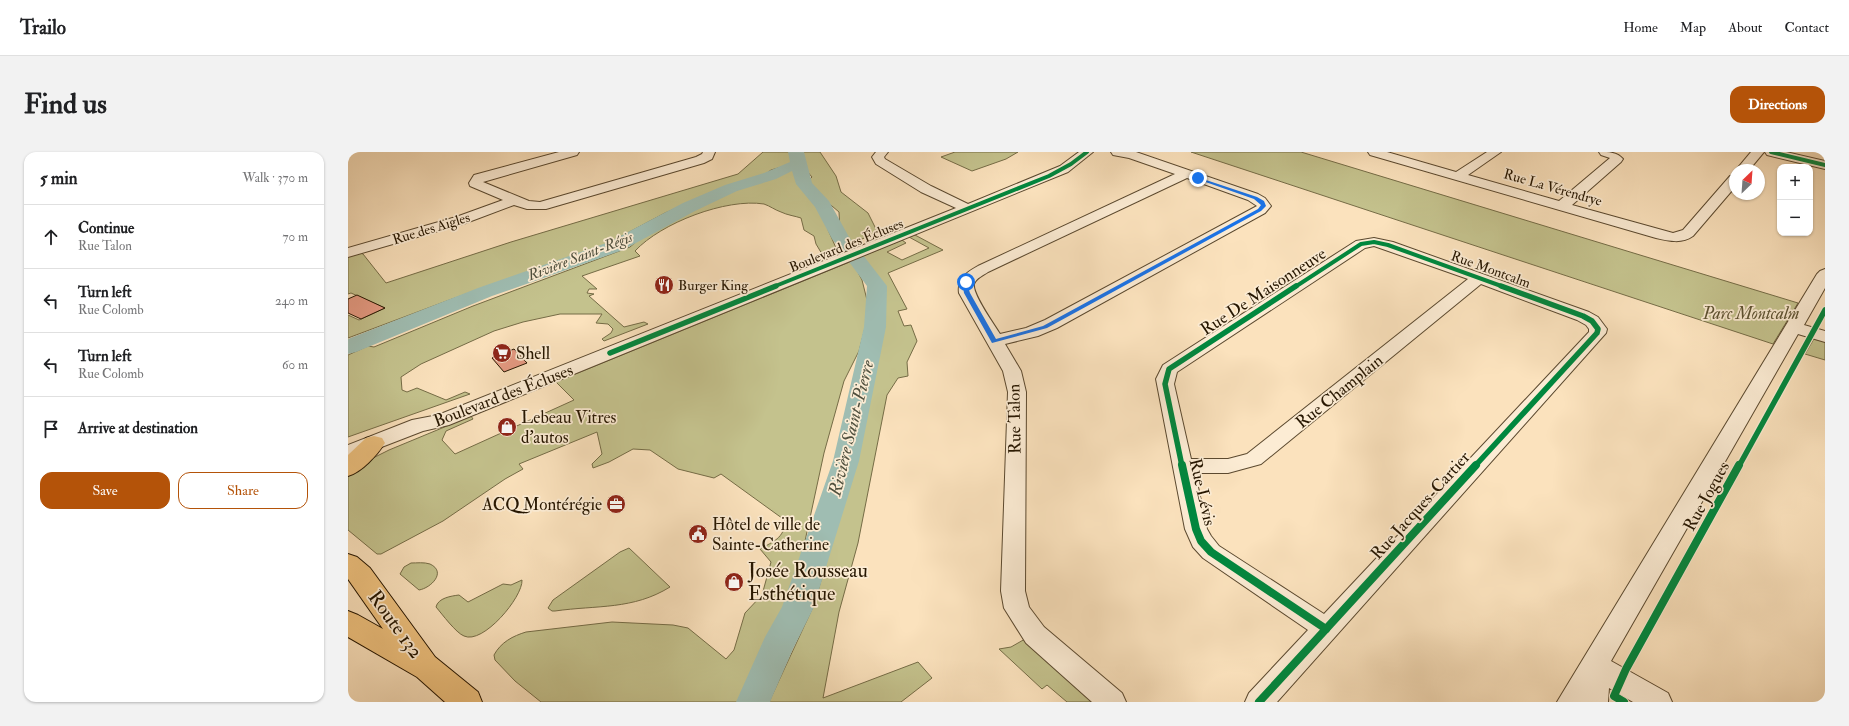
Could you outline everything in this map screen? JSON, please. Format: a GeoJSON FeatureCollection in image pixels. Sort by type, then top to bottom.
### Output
{"type":"FeatureCollection","features":[{"type":"Feature","properties":{"kind":"highway"},"geometry":{"type":"LineString","coordinates":[[348,468],[374,443]]}},
{"type":"Feature","properties":{"kind":"highway","name":"Route 132"},"geometry":{"type":"LineString","coordinates":[[348,564],[361,575],[428,668]]}},
{"type":"Feature","properties":{"kind":"highway","name":"Route 132"},"geometry":{"type":"LineString","coordinates":[[348,623],[428,668],[467,702]]}},
{"type":"Feature","properties":{"kind":"street"},"geometry":{"type":"LineString","coordinates":[[573,152],[491,174],[477,180],[475,183],[527,205],[538,206],[554,203],[678,166],[708,154]]}},
{"type":"Feature","properties":{"kind":"street"},"geometry":{"type":"LineString","coordinates":[[882,152],[878,157],[880,161],[926,189],[964,207]]}},
{"type":"Feature","properties":{"kind":"street","name":"Boulevard des Écluses"},"geometry":{"type":"LineString","coordinates":[[964,207],[1052,168],[1076,152]]}},
{"type":"Feature","properties":{"kind":"street","name":"Boulevard des Écluses"},"geometry":{"type":"LineString","coordinates":[[348,452],[419,426],[442,421],[862,247],[1058,172],[1087,152]]}},
{"type":"Feature","properties":{"kind":"street"},"geometry":{"type":"LineString","coordinates":[[994,342],[1032,332],[1051,324],[1260,210],[1264,206],[1262,202],[1256,198],[1132,155],[1117,152]]}},
{"type":"Feature","properties":{"kind":"street","name":"Rue La Vérendrye"},"geometry":{"type":"LineString","coordinates":[[1374,152],[1664,236],[1677,237],[1688,233],[1729,185]]}},
{"type":"Feature","properties":{"kind":"street"},"geometry":{"type":"LineString","coordinates":[[1458,176],[1495,152]]}},
{"type":"Feature","properties":{"kind":"street"},"geometry":{"type":"LineString","coordinates":[[1562,206],[1617,159],[1615,156],[1605,152]]}},
{"type":"Feature","properties":{"kind":"street"},"geometry":{"type":"LineString","coordinates":[[1747,164],[1758,152]]}},
{"type":"Feature","properties":{"kind":"street"},"geometry":{"type":"LineString","coordinates":[[1770,152],[1825,165]]}},
{"type":"Feature","properties":{"kind":"street","name":"Rue Talon"},"geometry":{"type":"LineString","coordinates":[[1112,702],[1035,635],[1017,608],[1013,591],[1017,392],[1012,372],[966,290],[966,285],[970,277],[983,269],[1186,174]]}},
{"type":"Feature","properties":{"kind":"street","name":"Rue des Aigles"},"geometry":{"type":"LineString","coordinates":[[348,253],[464,219],[514,200]]}},
{"type":"Feature","properties":{"kind":"street","name":"Rue Montcalm"},"geometry":{"type":"LineString","coordinates":[[1374,242],[1388,245],[1583,316],[1596,326]]}},
{"type":"Feature","properties":{"kind":"street","name":"Rue De Maisonneuve"},"geometry":{"type":"LineString","coordinates":[[1169,369],[1361,244],[1374,242]]}},
{"type":"Feature","properties":{"kind":"street","name":"Rue Jogues"},"geometry":{"type":"LineString","coordinates":[[1571,702],[1825,274]]}},
{"type":"Feature","properties":{"kind":"street","name":"Rue Champlain"},"geometry":{"type":"LineString","coordinates":[[1183,466],[1226,466],[1242,464],[1254,459],[1479,278]]}},
{"type":"Feature","properties":{"kind":"street","name":"Rue Jacques-Cartier"},"geometry":{"type":"LineString","coordinates":[[1259,702],[1596,333],[1596,326]]}},
{"type":"Feature","properties":{"kind":"street"},"geometry":{"type":"LineString","coordinates":[[1794,327],[1825,337]]}},
{"type":"Feature","properties":{"kind":"street","name":"Rue Lévis"},"geometry":{"type":"LineString","coordinates":[[1169,369],[1165,379],[1165,384],[1196,529],[1201,541],[1211,552],[1326,629]]}},
{"type":"Feature","properties":{"kind":"street"},"geometry":{"type":"LineString","coordinates":[[1594,665],[1596,694],[1594,702]]}},
{"type":"Feature","properties":{"kind":"street"},"geometry":{"type":"LineString","coordinates":[[1594,665],[1658,702]]}},
{"type":"Feature","properties":{"kind":"green space"},"geometry":{"type":"Polygon","coordinates":[[[763,152],[790,152],[792,164],[771,170],[764,175],[724,187],[665,213],[601,247],[452,299],[348,338],[348,315],[359,320],[385,308],[351,293],[348,294],[348,255],[363,254],[386,283],[511,242],[738,174],[763,152]]]}},
{"type":"Feature","properties":{"kind":"green space"},"geometry":{"type":"Polygon","coordinates":[[[801,152],[820,152],[836,176],[841,192],[868,213],[878,233],[851,243],[840,230],[839,212],[808,184],[807,182],[812,177],[805,169],[801,152]]]}},
{"type":"Feature","properties":{"kind":"green space"},"geometry":{"type":"Polygon","coordinates":[[[955,152],[1018,152],[1006,159],[972,171],[941,157],[955,152]]]}},
{"type":"Feature","properties":{"kind":"green space","name":"Parc Montcalm"},"geometry":{"type":"Polygon","coordinates":[[[1191,152],[1301,152],[1798,303],[1773,344],[1191,152]]]}},
{"type":"Feature","properties":{"kind":"green space"},"geometry":{"type":"Polygon","coordinates":[[[798,168],[803,188],[816,202],[836,248],[822,254],[816,244],[814,236],[804,230],[801,218],[783,213],[764,204],[749,203],[731,205],[695,215],[677,222],[646,241],[635,251],[640,256],[582,276],[597,289],[589,289],[587,293],[594,294],[589,296],[624,327],[644,322],[648,324],[604,341],[602,339],[611,333],[613,329],[608,324],[596,323],[602,314],[560,314],[523,322],[494,331],[421,364],[401,377],[402,390],[407,392],[417,388],[446,400],[465,392],[470,394],[348,437],[348,355],[368,346],[374,347],[473,306],[630,247],[637,241],[718,196],[798,168]]]}},
{"type":"Feature","properties":{"kind":"green space"},"geometry":{"type":"Polygon","coordinates":[[[915,235],[943,250],[888,273],[907,309],[898,311],[904,326],[911,325],[917,341],[907,362],[908,376],[898,378],[887,395],[858,543],[839,612],[823,698],[918,662],[932,678],[901,702],[769,702],[814,605],[830,549],[841,481],[844,451],[876,343],[880,317],[880,294],[863,256],[902,240],[906,243],[887,252],[902,260],[929,248],[909,237],[915,235]]]}},
{"type":"Feature","properties":{"kind":"green space"},"geometry":{"type":"Polygon","coordinates":[[[852,261],[862,280],[867,300],[866,324],[859,351],[844,381],[824,453],[805,541],[803,584],[791,598],[769,655],[742,702],[541,702],[515,681],[495,660],[494,655],[500,646],[508,640],[516,635],[526,632],[612,622],[673,625],[688,628],[726,659],[734,650],[745,613],[762,595],[771,562],[760,549],[780,536],[785,527],[786,521],[721,474],[714,478],[678,469],[650,450],[633,449],[609,462],[593,468],[592,464],[602,454],[597,432],[519,464],[523,469],[505,479],[443,521],[381,554],[377,554],[348,530],[348,476],[367,461],[389,450],[471,416],[473,419],[446,431],[442,440],[455,454],[574,400],[556,382],[852,261]]]}},
{"type":"Feature","properties":{"kind":"green space"},"geometry":{"type":"Polygon","coordinates":[[[1815,337],[1825,340],[1825,360],[1805,354],[1815,337]]]}},
{"type":"Feature","properties":{"kind":"green space"},"geometry":{"type":"Polygon","coordinates":[[[629,548],[670,587],[642,600],[628,603],[555,611],[548,608],[553,600],[620,552],[629,548]]]}},
{"type":"Feature","properties":{"kind":"green space"},"geometry":{"type":"Polygon","coordinates":[[[411,563],[430,564],[435,567],[437,571],[435,579],[424,589],[419,590],[400,574],[404,567],[411,563]]]}},
{"type":"Feature","properties":{"kind":"green space"},"geometry":{"type":"Polygon","coordinates":[[[522,580],[521,588],[509,608],[491,627],[472,637],[464,636],[457,631],[436,607],[439,601],[449,597],[459,595],[468,602],[503,584],[511,585],[522,580]]]}},
{"type":"Feature","properties":{"kind":"green space"},"geometry":{"type":"Polygon","coordinates":[[[1025,639],[1095,702],[1067,702],[1047,685],[1042,689],[999,649],[1011,647],[1025,639]]]}},
{"type":"Feature","properties":{"kind":"building"},"geometry":{"type":"Polygon","coordinates":[[[357,295],[385,308],[361,319],[348,313],[348,299],[357,295]]]}},
{"type":"Feature","properties":{"kind":"building","name":"Shell"},"geometry":{"type":"Polygon","coordinates":[[[514,349],[527,363],[504,372],[492,358],[514,349]]]}},
{"type":"Feature","properties":{"kind":"waterway","name":"Rivière Saint-Régis"},"geometry":{"type":"LineString","coordinates":[[796,152],[798,164]]}},
{"type":"Feature","properties":{"kind":"waterway","name":"Rivière Saint-Régis"},"geometry":{"type":"LineString","coordinates":[[348,347],[485,292],[616,246],[689,207],[731,188],[770,176],[785,168],[798,164]]}},
{"type":"Feature","properties":{"kind":"waterway","name":"Rivière Saint-Pierre"},"geometry":{"type":"LineString","coordinates":[[753,702],[777,647],[797,609],[846,461],[875,327],[877,286],[841,239],[823,205],[804,184],[798,164]]}},
{"type":"Feature","properties":{"kind":"cycle path"},"geometry":{"type":"LineString","coordinates":[[610,353],[1049,176],[1071,164],[1087,152]]}},
{"type":"Feature","properties":{"kind":"cycle path"},"geometry":{"type":"LineString","coordinates":[[1771,152],[1825,165]]}},
{"type":"Feature","properties":{"kind":"cycle path"},"geometry":{"type":"LineString","coordinates":[[1259,702],[1597,333],[1598,329],[1592,321],[1583,316],[1388,245],[1374,242],[1361,244],[1169,369],[1165,379],[1165,384],[1196,529],[1201,541],[1211,552],[1326,629]]}},
{"type":"Feature","properties":{"kind":"cycle path"},"geometry":{"type":"LineString","coordinates":[[1624,702],[1614,696],[1626,669],[1825,310]]}},
{"type":"Feature","properties":{"kind":"place","name":"Burger King"},"geometry":{"type":"Point","coordinates":[664,285]}},
{"type":"Feature","properties":{"kind":"place","name":"Shell"},"geometry":{"type":"Point","coordinates":[502,353]}},
{"type":"Feature","properties":{"kind":"place","name":"Lebeau Vitres d'autos"},"geometry":{"type":"Point","coordinates":[507,427]}},
{"type":"Feature","properties":{"kind":"place","name":"ACQ Montérégie"},"geometry":{"type":"Point","coordinates":[616,504]}},
{"type":"Feature","properties":{"kind":"place","name":"Hôtel de ville de Sainte-Catherine"},"geometry":{"type":"Point","coordinates":[698,534]}},
{"type":"Feature","properties":{"kind":"place","name":"Josée Rousseau Esthétique"},"geometry":{"type":"Point","coordinates":[734,582]}},
{"type":"Feature","properties":{"kind":"route"},"geometry":{"type":"LineString","coordinates":[[966,282],[965,287],[967,293],[994,342],[1045,327],[1262,209],[1264,206],[1262,202],[1256,198],[1198,178]]}}]}
